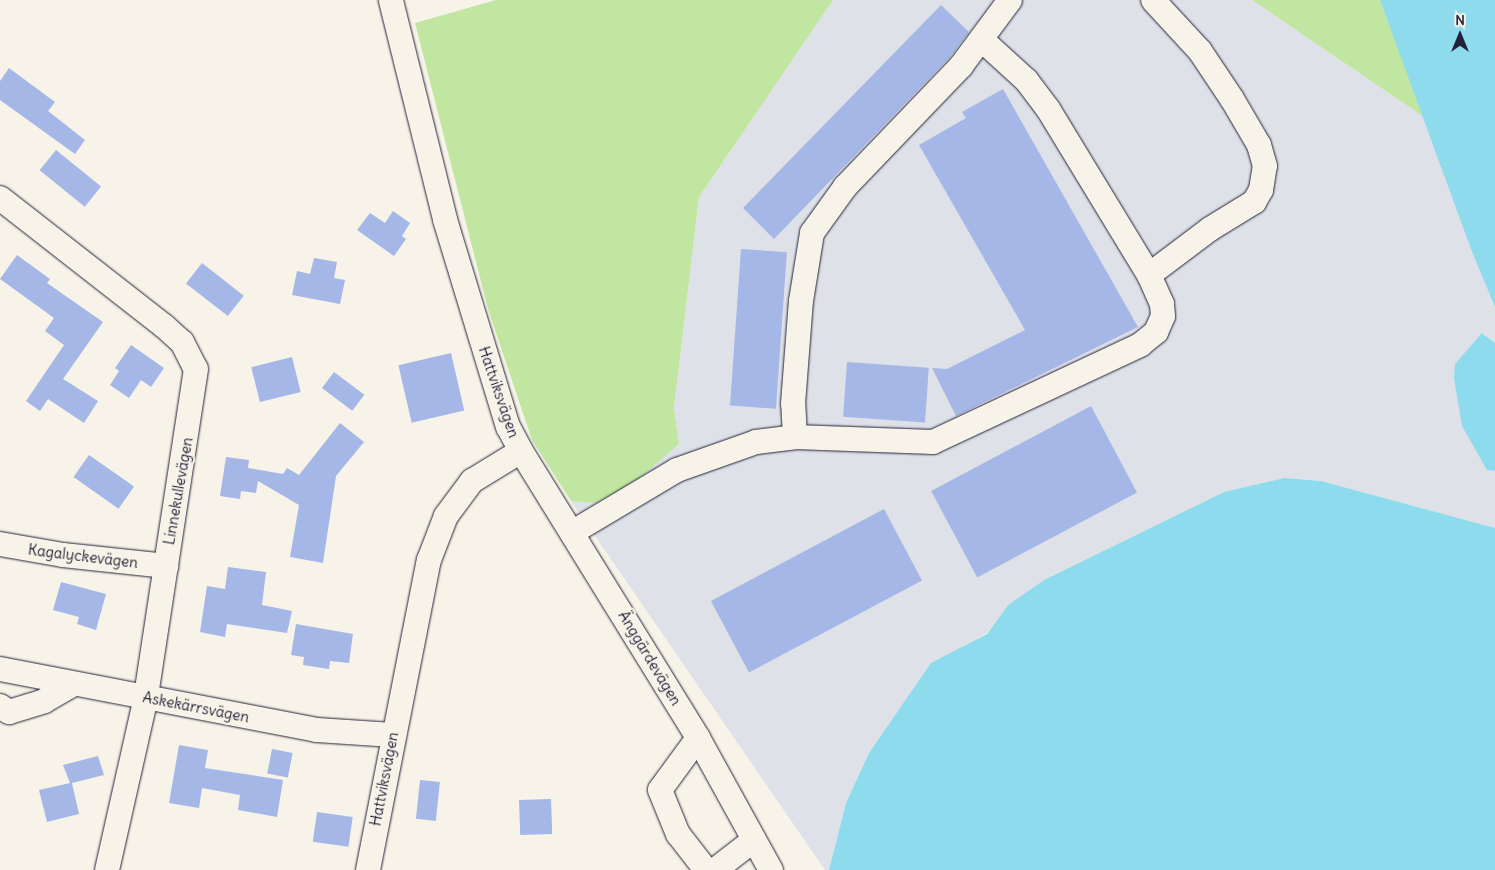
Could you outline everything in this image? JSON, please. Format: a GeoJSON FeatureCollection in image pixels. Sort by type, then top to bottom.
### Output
{"type":"FeatureCollection","features":[{"type":"Feature","properties":{"kind":"street","name":"Hattviksvägen"},"geometry":{"type":"LineString","coordinates":[[368,870],[393,735],[429,560],[446,516],[472,481],[499,461],[521,452],[508,427],[445,219],[391,0]]}},
{"type":"Feature","properties":{"kind":"street"},"geometry":{"type":"LineString","coordinates":[[795,437],[793,404],[801,301],[812,233],[844,188],[982,40],[1010,0]]}},
{"type":"Feature","properties":{"kind":"street"},"geometry":{"type":"LineString","coordinates":[[1148,275],[1210,229],[1254,202],[1262,190],[1265,166],[1259,144],[1200,51],[1153,0]]}},
{"type":"Feature","properties":{"kind":"street"},"geometry":{"type":"LineString","coordinates":[[573,532],[677,470],[756,442],[795,437],[933,442],[970,427],[1140,345],[1156,332],[1163,316],[1162,304],[1148,275],[1048,109],[1026,80],[982,40]]}},
{"type":"Feature","properties":{"kind":"street","name":"Linnekullevägen"},"geometry":{"type":"LineString","coordinates":[[0,198],[164,326],[190,354],[196,386],[146,696],[107,870]]}},
{"type":"Feature","properties":{"kind":"street","name":"Änggärdevägen"},"geometry":{"type":"LineString","coordinates":[[521,452],[573,532],[698,738],[771,870]]}},
{"type":"Feature","properties":{"kind":"street","name":"Kagalyckevägen"},"geometry":{"type":"LineString","coordinates":[[0,544],[64,556],[166,566]]}},
{"type":"Feature","properties":{"kind":"street","name":"Askekärrsvägen"},"geometry":{"type":"LineString","coordinates":[[0,669],[317,730],[393,735]]}},
{"type":"Feature","properties":{"kind":"street"},"geometry":{"type":"LineString","coordinates":[[0,706],[9,712],[35,704],[73,684]]}},
{"type":"Feature","properties":{"kind":"street"},"geometry":{"type":"LineString","coordinates":[[698,738],[660,790],[678,834],[706,870]]}},
{"type":"Feature","properties":{"kind":"street"},"geometry":{"type":"LineString","coordinates":[[715,870],[754,840]]}},
{"type":"Feature","properties":{"kind":"shaded area"},"geometry":{"type":"Polygon","coordinates":[[[833,0],[1252,0],[1424,117],[1495,307],[1495,343],[1483,333],[1487,470],[1495,471],[1495,528],[1321,481],[1284,478],[1224,492],[1044,580],[1008,605],[987,633],[931,664],[869,753],[846,803],[829,870],[825,870],[571,501],[596,503],[679,444],[674,408],[699,197],[833,0]]]}},
{"type":"Feature","properties":{"kind":"green space"},"geometry":{"type":"Polygon","coordinates":[[[496,0],[833,0],[699,197],[674,408],[679,444],[636,481],[596,503],[571,501],[532,440],[488,309],[415,23],[496,0]]]}},
{"type":"Feature","properties":{"kind":"green space"},"geometry":{"type":"Polygon","coordinates":[[[1252,0],[1380,0],[1424,117],[1252,0]]]}},
{"type":"Feature","properties":{"kind":"water"},"geometry":{"type":"Polygon","coordinates":[[[1380,0],[1495,0],[1495,307],[1471,249],[1380,0]]]}},
{"type":"Feature","properties":{"kind":"water"},"geometry":{"type":"Polygon","coordinates":[[[1482,333],[1495,343],[1495,471],[1487,470],[1462,426],[1454,378],[1455,364],[1482,333]]]}},
{"type":"Feature","properties":{"kind":"water"},"geometry":{"type":"Polygon","coordinates":[[[1284,478],[1321,481],[1495,528],[1495,870],[829,870],[846,803],[869,753],[931,663],[987,634],[1008,605],[1044,580],[1224,492],[1284,478]]]}},
{"type":"Feature","properties":{"kind":"building"},"geometry":{"type":"Polygon","coordinates":[[[941,5],[969,32],[950,57],[774,239],[743,208],[941,5]]]}},
{"type":"Feature","properties":{"kind":"building"},"geometry":{"type":"Polygon","coordinates":[[[9,68],[55,102],[48,111],[85,140],[75,154],[0,100],[0,81],[9,68]]]}},
{"type":"Feature","properties":{"kind":"building"},"geometry":{"type":"Polygon","coordinates":[[[1003,89],[1138,327],[956,416],[932,368],[947,369],[1025,330],[919,145],[966,118],[962,112],[1003,89]]]}},
{"type":"Feature","properties":{"kind":"building"},"geometry":{"type":"Polygon","coordinates":[[[56,150],[101,187],[85,207],[40,170],[56,150]]]}},
{"type":"Feature","properties":{"kind":"building"},"geometry":{"type":"Polygon","coordinates":[[[393,211],[410,223],[402,236],[406,239],[394,256],[357,230],[370,213],[385,223],[393,211]]]}},
{"type":"Feature","properties":{"kind":"building"},"geometry":{"type":"Polygon","coordinates":[[[741,249],[787,252],[776,409],[730,406],[741,249]]]}},
{"type":"Feature","properties":{"kind":"building"},"geometry":{"type":"Polygon","coordinates":[[[17,255],[50,279],[47,283],[103,322],[63,379],[98,401],[84,423],[48,399],[40,411],[26,401],[64,345],[45,331],[54,318],[0,279],[17,255]]]}},
{"type":"Feature","properties":{"kind":"building"},"geometry":{"type":"Polygon","coordinates":[[[314,258],[337,262],[334,278],[345,280],[340,304],[292,295],[297,271],[310,274],[314,258]]]}},
{"type":"Feature","properties":{"kind":"building"},"geometry":{"type":"Polygon","coordinates":[[[202,263],[244,296],[228,316],[186,283],[202,263]]]}},
{"type":"Feature","properties":{"kind":"building"},"geometry":{"type":"Polygon","coordinates":[[[131,345],[164,368],[151,387],[141,380],[129,398],[110,385],[119,371],[115,368],[131,345]]]}},
{"type":"Feature","properties":{"kind":"building"},"geometry":{"type":"Polygon","coordinates":[[[451,353],[464,410],[412,423],[398,365],[451,353]]]}},
{"type":"Feature","properties":{"kind":"building"},"geometry":{"type":"Polygon","coordinates":[[[292,357],[301,392],[260,402],[251,367],[292,357]]]}},
{"type":"Feature","properties":{"kind":"building"},"geometry":{"type":"Polygon","coordinates":[[[847,362],[929,368],[925,423],[843,417],[847,362]]]}},
{"type":"Feature","properties":{"kind":"building"},"geometry":{"type":"Polygon","coordinates":[[[334,372],[364,395],[352,411],[322,388],[334,372]]]}},
{"type":"Feature","properties":{"kind":"building"},"geometry":{"type":"Polygon","coordinates":[[[1091,406],[1137,493],[977,578],[931,491],[1091,406]]]}},
{"type":"Feature","properties":{"kind":"building"},"geometry":{"type":"Polygon","coordinates":[[[340,423],[364,442],[336,476],[323,563],[290,557],[299,505],[258,481],[256,493],[241,491],[240,499],[220,496],[226,457],[249,460],[248,468],[283,474],[287,468],[299,475],[340,423]]]}},
{"type":"Feature","properties":{"kind":"building"},"geometry":{"type":"Polygon","coordinates":[[[89,455],[134,487],[119,509],[74,477],[89,455]]]}},
{"type":"Feature","properties":{"kind":"building"},"geometry":{"type":"Polygon","coordinates":[[[884,509],[922,581],[749,673],[711,601],[884,509]]]}},
{"type":"Feature","properties":{"kind":"building"},"geometry":{"type":"Polygon","coordinates":[[[228,567],[266,572],[262,605],[292,611],[287,633],[227,624],[225,637],[200,632],[207,586],[225,589],[228,567]]]}},
{"type":"Feature","properties":{"kind":"building"},"geometry":{"type":"Polygon","coordinates":[[[61,582],[106,594],[96,630],[77,624],[79,617],[53,610],[61,582]]]}},
{"type":"Feature","properties":{"kind":"building"},"geometry":{"type":"Polygon","coordinates":[[[296,624],[353,634],[349,663],[330,661],[329,669],[303,665],[304,657],[291,655],[296,624]]]}},
{"type":"Feature","properties":{"kind":"building"},"geometry":{"type":"Polygon","coordinates":[[[179,745],[208,750],[205,768],[283,780],[277,817],[238,810],[240,795],[202,788],[199,808],[169,803],[179,745]]]}},
{"type":"Feature","properties":{"kind":"building"},"geometry":{"type":"Polygon","coordinates":[[[272,749],[293,753],[288,778],[267,774],[272,749]]]}},
{"type":"Feature","properties":{"kind":"building"},"geometry":{"type":"Polygon","coordinates":[[[98,756],[104,775],[72,783],[79,814],[47,822],[39,790],[70,783],[63,765],[98,756]]]}},
{"type":"Feature","properties":{"kind":"building"},"geometry":{"type":"Polygon","coordinates":[[[420,780],[440,782],[436,821],[416,819],[420,780]]]}},
{"type":"Feature","properties":{"kind":"building"},"geometry":{"type":"Polygon","coordinates":[[[551,799],[552,834],[520,835],[519,800],[551,799]]]}},
{"type":"Feature","properties":{"kind":"building"},"geometry":{"type":"Polygon","coordinates":[[[317,812],[353,817],[348,847],[313,842],[317,812]]]}}]}
